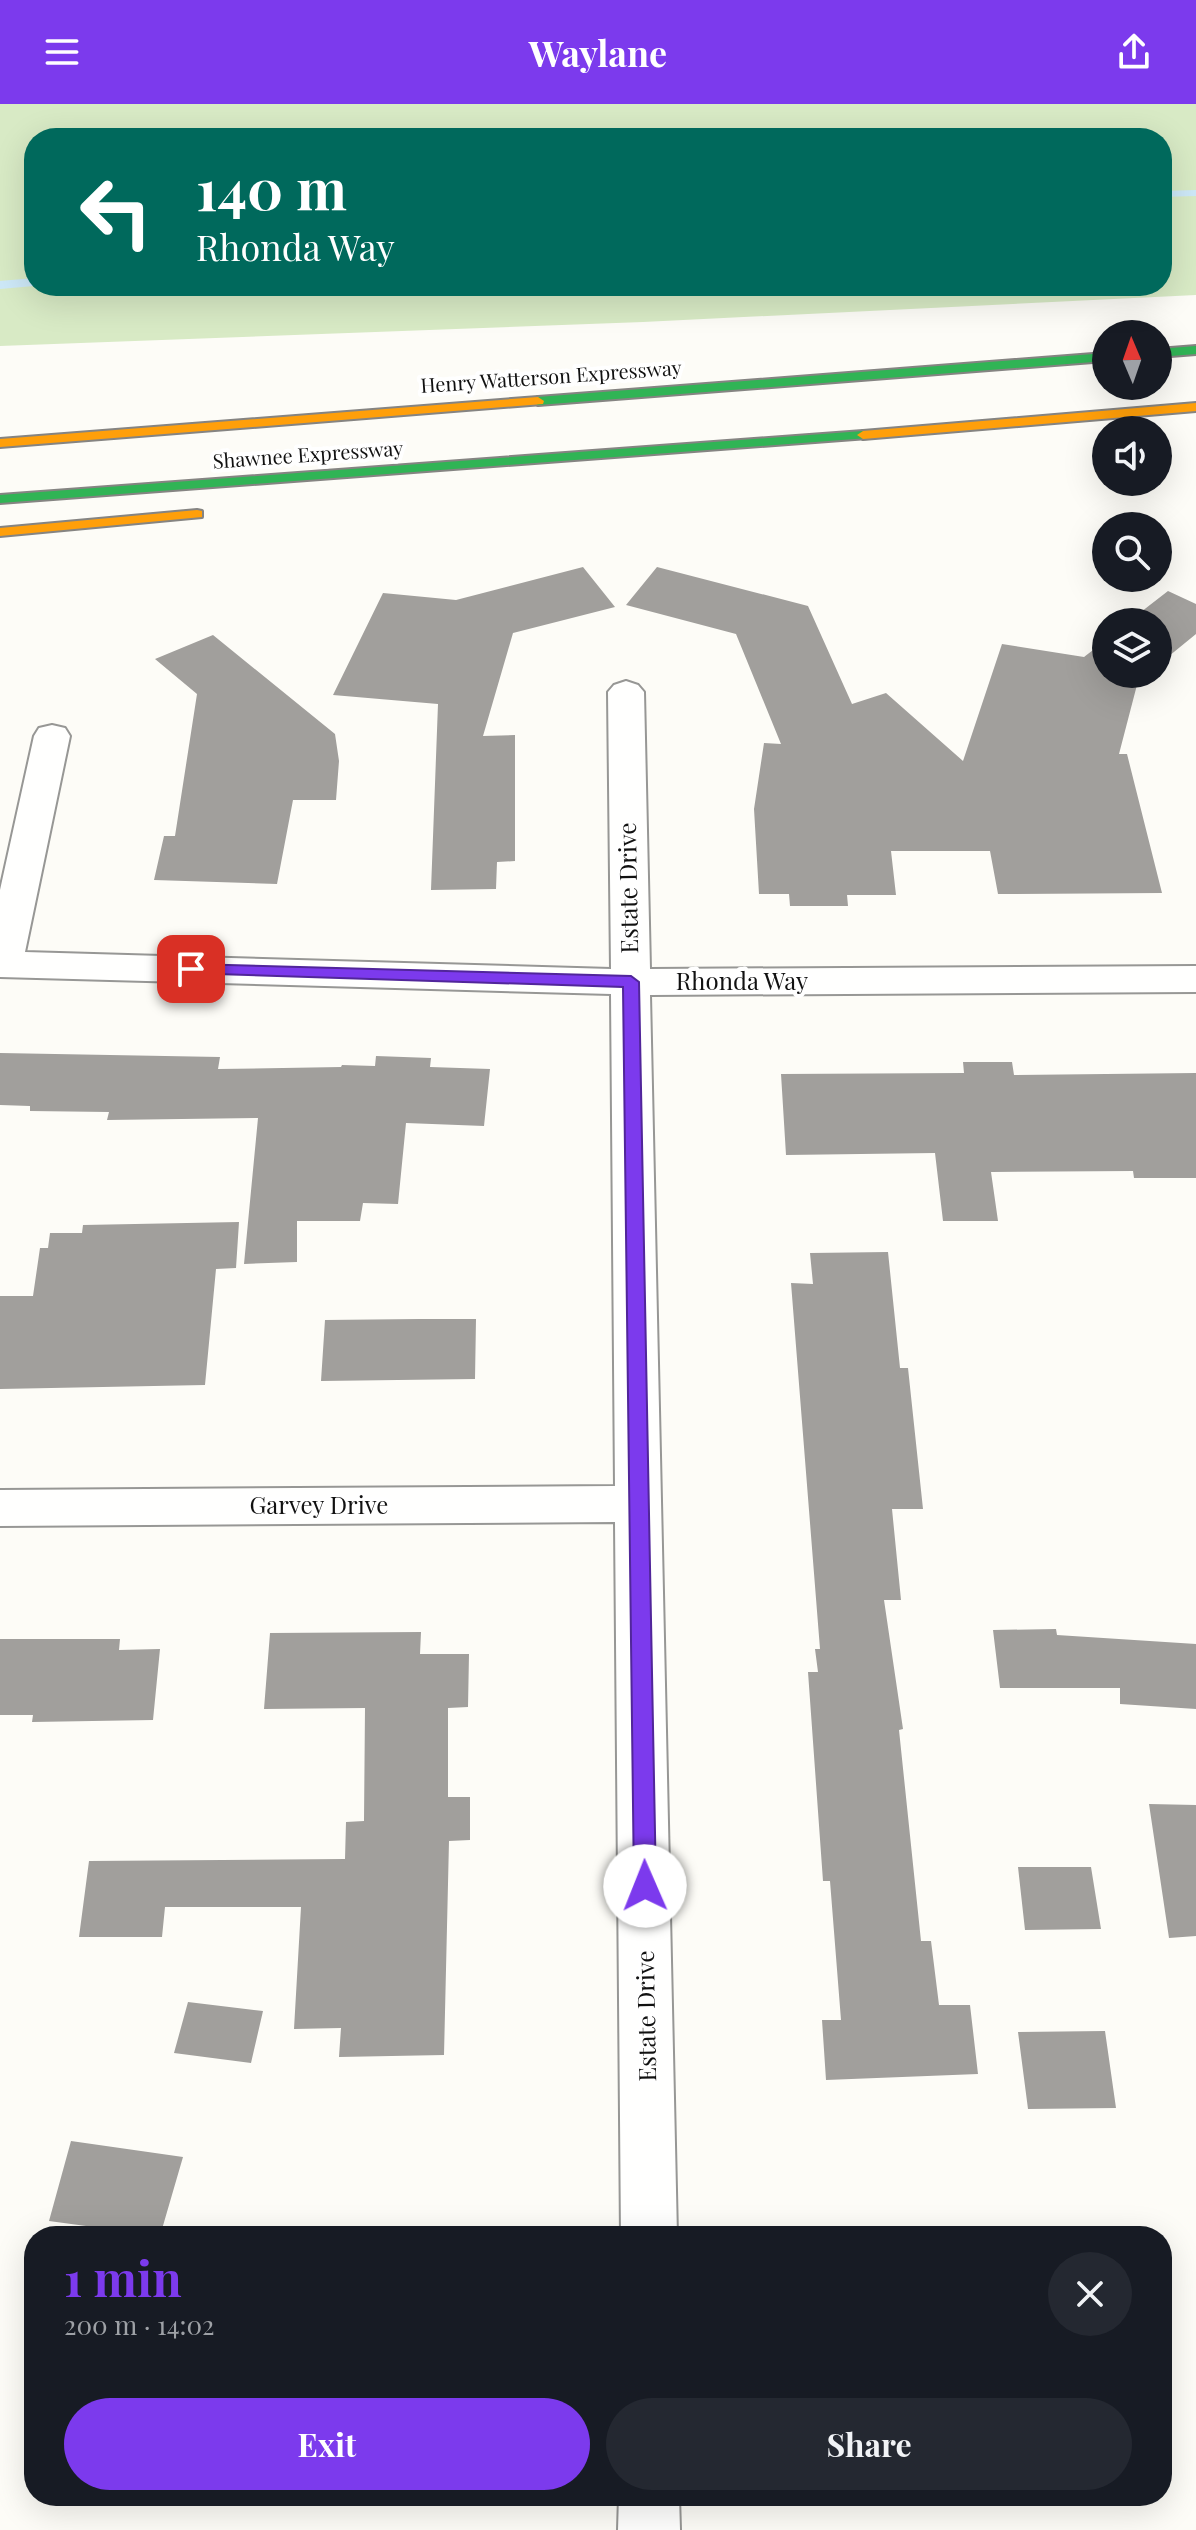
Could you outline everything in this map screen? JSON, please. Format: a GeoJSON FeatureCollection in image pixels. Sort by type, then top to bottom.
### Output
{"type":"FeatureCollection","features":[{"type":"Feature","properties":{"kind":"highway"},"geometry":{"type":"LineString","coordinates":[[1172,352],[1196,350]]}},
{"type":"Feature","properties":{"kind":"highway","name":"Henry Watterson Expressway"},"geometry":{"type":"LineString","coordinates":[[0,443],[1092,358]]}},
{"type":"Feature","properties":{"kind":"highway"},"geometry":{"type":"LineString","coordinates":[[232,406],[452,407]]}},
{"type":"Feature","properties":{"kind":"highway"},"geometry":{"type":"LineString","coordinates":[[404,488],[619,454],[1196,407]]}},
{"type":"Feature","properties":{"kind":"highway","name":"Shawnee Expressway"},"geometry":{"type":"LineString","coordinates":[[0,499],[619,454]]}},
{"type":"Feature","properties":{"kind":"highway"},"geometry":{"type":"LineString","coordinates":[[0,532],[223,511]]}},
{"type":"Feature","properties":{"kind":"street","name":"Estate Drive"},"geometry":{"type":"LineString","coordinates":[[626,692],[649,2226]]}},
{"type":"Feature","properties":{"kind":"street"},"geometry":{"type":"LineString","coordinates":[[1,964],[52,736]]}},
{"type":"Feature","properties":{"kind":"street","name":"Rhonda Way"},"geometry":{"type":"LineString","coordinates":[[1,964],[631,982],[1196,979]]}},
{"type":"Feature","properties":{"kind":"street","name":"Garvey Drive"},"geometry":{"type":"LineString","coordinates":[[0,1508],[639,1504]]}},
{"type":"Feature","properties":{"kind":"street"},"geometry":{"type":"LineString","coordinates":[[649,2506],[649,2530]]}},
{"type":"Feature","properties":{"kind":"green space"},"geometry":{"type":"Polygon","coordinates":[[[0,104],[1196,104],[1196,295],[643,322],[0,346],[0,104]]]}},
{"type":"Feature","properties":{"kind":"building"},"geometry":{"type":"Polygon","coordinates":[[[583,567],[615,607],[513,633],[483,736],[515,735],[515,861],[497,862],[496,889],[431,890],[438,704],[333,695],[383,593],[456,600],[583,567]]]}},
{"type":"Feature","properties":{"kind":"building"},"geometry":{"type":"Polygon","coordinates":[[[657,567],[808,606],[852,704],[886,693],[963,761],[1002,644],[1084,657],[1092,651],[1092,688],[1136,688],[1119,754],[1127,754],[1162,893],[998,894],[990,851],[891,851],[896,895],[847,895],[848,906],[790,906],[789,894],[759,894],[754,809],[764,743],[781,744],[736,634],[626,605],[657,567]]]}},
{"type":"Feature","properties":{"kind":"building"},"geometry":{"type":"Polygon","coordinates":[[[1167,592],[1196,604],[1196,634],[1172,654],[1172,608],[1146,608],[1167,592]]]}},
{"type":"Feature","properties":{"kind":"building"},"geometry":{"type":"Polygon","coordinates":[[[213,635],[335,734],[339,761],[336,800],[293,800],[277,884],[154,880],[164,836],[175,836],[197,694],[155,659],[213,635]]]}},
{"type":"Feature","properties":{"kind":"building"},"geometry":{"type":"Polygon","coordinates":[[[0,1053],[220,1057],[218,1069],[375,1066],[376,1056],[431,1058],[430,1067],[490,1069],[484,1126],[406,1123],[398,1204],[363,1203],[360,1221],[297,1221],[297,1262],[244,1264],[258,1118],[107,1120],[109,1112],[30,1111],[30,1106],[0,1105],[0,1053]]]}},
{"type":"Feature","properties":{"kind":"building"},"geometry":{"type":"Polygon","coordinates":[[[963,1062],[1012,1062],[1014,1075],[1196,1073],[1196,1178],[1134,1178],[1133,1171],[991,1172],[998,1221],[943,1221],[935,1153],[786,1155],[781,1074],[964,1073],[963,1062]]]}},
{"type":"Feature","properties":{"kind":"building"},"geometry":{"type":"Polygon","coordinates":[[[239,1222],[236,1268],[216,1269],[205,1385],[0,1389],[0,1296],[33,1296],[40,1248],[48,1248],[50,1233],[82,1233],[83,1225],[239,1222]]]}},
{"type":"Feature","properties":{"kind":"building"},"geometry":{"type":"Polygon","coordinates":[[[888,1252],[900,1368],[908,1368],[923,1509],[892,1509],[901,1600],[884,1600],[903,1729],[899,1730],[921,1941],[931,1941],[939,2005],[970,2005],[978,2074],[826,2080],[822,2020],[841,2020],[830,1881],[823,1881],[808,1672],[818,1672],[815,1649],[820,1649],[791,1283],[813,1284],[810,1253],[888,1252]]]}},
{"type":"Feature","properties":{"kind":"building"},"geometry":{"type":"Polygon","coordinates":[[[476,1319],[475,1379],[321,1381],[325,1320],[476,1319]]]}},
{"type":"Feature","properties":{"kind":"building"},"geometry":{"type":"Polygon","coordinates":[[[1056,1629],[1057,1635],[1196,1644],[1196,1709],[1120,1704],[1120,1688],[1000,1688],[993,1630],[1056,1629]]]}},
{"type":"Feature","properties":{"kind":"building"},"geometry":{"type":"Polygon","coordinates":[[[421,1632],[420,1654],[469,1654],[468,1707],[448,1708],[448,1797],[470,1797],[470,1840],[449,1841],[444,2055],[339,2057],[341,2028],[294,2029],[301,1907],[165,1907],[162,1937],[79,1937],[89,1861],[345,1859],[346,1822],[364,1821],[365,1708],[264,1709],[270,1633],[421,1632]]]}},
{"type":"Feature","properties":{"kind":"building"},"geometry":{"type":"Polygon","coordinates":[[[0,1639],[120,1639],[119,1650],[160,1649],[153,1720],[32,1722],[33,1715],[0,1715],[0,1639]]]}},
{"type":"Feature","properties":{"kind":"building"},"geometry":{"type":"Polygon","coordinates":[[[1149,1804],[1196,1805],[1196,1936],[1169,1938],[1149,1804]]]}},
{"type":"Feature","properties":{"kind":"building"},"geometry":{"type":"Polygon","coordinates":[[[1018,1867],[1091,1867],[1101,1929],[1025,1930],[1018,1867]]]}},
{"type":"Feature","properties":{"kind":"building"},"geometry":{"type":"Polygon","coordinates":[[[188,2002],[263,2011],[251,2063],[174,2053],[188,2002]]]}},
{"type":"Feature","properties":{"kind":"building"},"geometry":{"type":"Polygon","coordinates":[[[1105,2031],[1116,2108],[1028,2109],[1018,2032],[1105,2031]]]}},
{"type":"Feature","properties":{"kind":"building"},"geometry":{"type":"Polygon","coordinates":[[[71,2141],[183,2157],[163,2226],[86,2226],[49,2221],[71,2141]]]}},
{"type":"Feature","properties":{"kind":"waterway"},"geometry":{"type":"LineString","coordinates":[[1172,194],[1196,193]]}},
{"type":"Feature","properties":{"kind":"waterway"},"geometry":{"type":"LineString","coordinates":[[0,285],[24,283]]}},
{"type":"Feature","properties":{"kind":"traffic: fast"},"geometry":{"type":"LineString","coordinates":[[1172,352],[1196,350]]}},
{"type":"Feature","properties":{"kind":"traffic: fast"},"geometry":{"type":"LineString","coordinates":[[538,401],[1092,358]]}},
{"type":"Feature","properties":{"kind":"traffic: fast"},"geometry":{"type":"LineString","coordinates":[[0,499],[863,435]]}},
{"type":"Feature","properties":{"kind":"traffic: slow"},"geometry":{"type":"LineString","coordinates":[[0,443],[538,401]]}},
{"type":"Feature","properties":{"kind":"traffic: slow"},"geometry":{"type":"LineString","coordinates":[[863,435],[1196,407]]}},
{"type":"Feature","properties":{"kind":"traffic: slow"},"geometry":{"type":"LineString","coordinates":[[0,532],[197,514]]}},
{"type":"Feature","properties":{"kind":"route"},"geometry":{"type":"LineString","coordinates":[[191,969],[631,982],[645,1886]]}}]}
